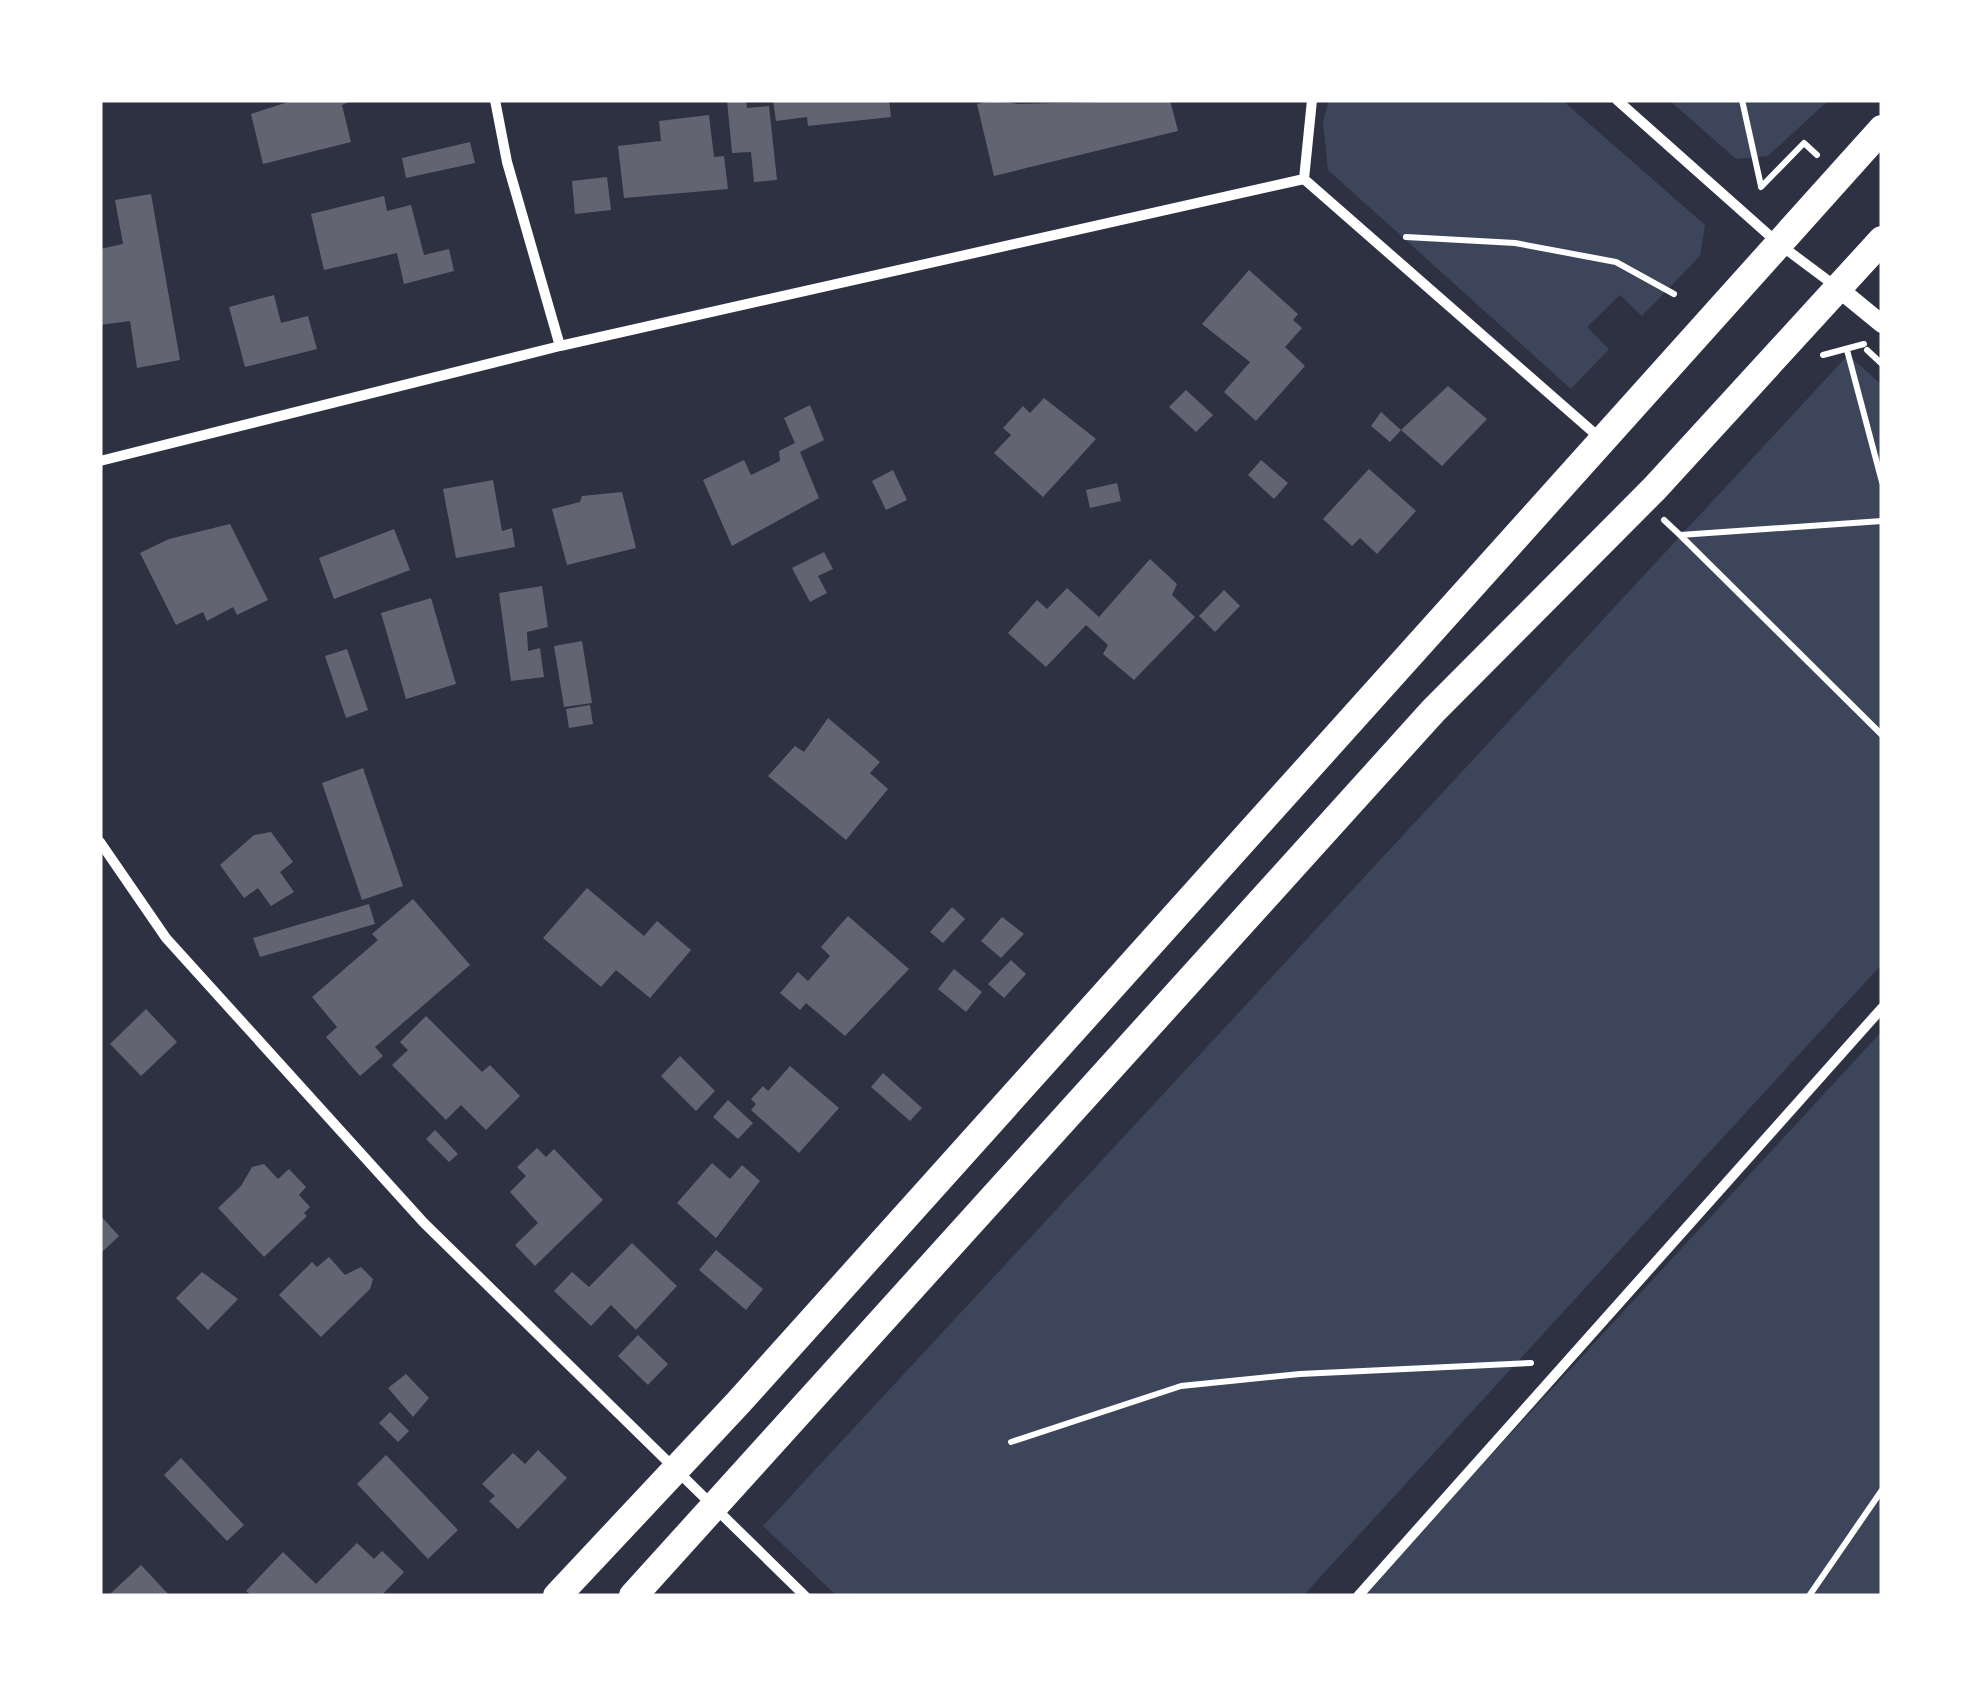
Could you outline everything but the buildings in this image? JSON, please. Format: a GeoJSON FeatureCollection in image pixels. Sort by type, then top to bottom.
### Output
{"type":"FeatureCollection","features":[{"type":"Feature","properties":{"kind":"highway"},"geometry":{"type":"LineString","coordinates":[[556,1596],[677,1471],[1882,129]]}},
{"type":"Feature","properties":{"kind":"highway"},"geometry":{"type":"LineString","coordinates":[[633,1596],[716,1509],[1434,711],[1655,488],[1882,240]]}},
{"type":"Feature","properties":{"kind":"street"},"geometry":{"type":"LineString","coordinates":[[495,100],[507,162],[560,346]]}},
{"type":"Feature","properties":{"kind":"street"},"geometry":{"type":"LineString","coordinates":[[1304,180],[1312,100]]}},
{"type":"Feature","properties":{"kind":"street"},"geometry":{"type":"LineString","coordinates":[[1617,100],[1780,244],[1838,288],[1877,330]]}},
{"type":"Feature","properties":{"kind":"street"},"geometry":{"type":"LineString","coordinates":[[100,461],[560,346],[1304,180]]}},
{"type":"Feature","properties":{"kind":"street"},"geometry":{"type":"LineString","coordinates":[[1304,180],[1604,441]]}},
{"type":"Feature","properties":{"kind":"street"},"geometry":{"type":"LineString","coordinates":[[100,842],[166,938],[424,1223],[805,1596]]}},
{"type":"Feature","properties":{"kind":"street"},"geometry":{"type":"LineString","coordinates":[[1358,1596],[1882,1008]]}},
{"type":"Feature","properties":{"kind":"path"},"geometry":{"type":"LineString","coordinates":[[1742,100],[1762,187]]}},
{"type":"Feature","properties":{"kind":"path"},"geometry":{"type":"LineString","coordinates":[[1368,235],[1515,243],[1616,262],[1674,294]]}},
{"type":"Feature","properties":{"kind":"path"},"geometry":{"type":"LineString","coordinates":[[1811,365],[1820,356],[1862,346],[1877,330]]}},
{"type":"Feature","properties":{"kind":"path"},"geometry":{"type":"LineString","coordinates":[[1862,346],[1882,364]]}},
{"type":"Feature","properties":{"kind":"path"},"geometry":{"type":"LineString","coordinates":[[1847,350],[1882,482]]}},
{"type":"Feature","properties":{"kind":"path"},"geometry":{"type":"LineString","coordinates":[[1649,534],[1676,506]]}},
{"type":"Feature","properties":{"kind":"path"},"geometry":{"type":"LineString","coordinates":[[1663,519],[1882,735]]}},
{"type":"Feature","properties":{"kind":"path"},"geometry":{"type":"LineString","coordinates":[[1680,535],[1882,522]]}},
{"type":"Feature","properties":{"kind":"path"},"geometry":{"type":"LineString","coordinates":[[1011,1442],[1181,1386],[1300,1374],[1567,1362]]}},
{"type":"Feature","properties":{"kind":"path"},"geometry":{"type":"LineString","coordinates":[[1809,1596],[1882,1490]]}},
{"type":"Feature","properties":{"kind":"shaded area"},"geometry":{"type":"Polygon","coordinates":[[[1329,100],[1562,100],[1705,225],[1700,256],[1642,316],[1620,295],[1587,327],[1609,349],[1571,389],[1328,170],[1323,122],[1329,100]]]}},
{"type":"Feature","properties":{"kind":"shaded area"},"geometry":{"type":"Polygon","coordinates":[[[1669,100],[1829,100],[1768,156],[1736,159],[1669,100]]]}},
{"type":"Feature","properties":{"kind":"shaded area"},"geometry":{"type":"Polygon","coordinates":[[[1848,355],[1882,385],[1882,964],[1303,1596],[837,1596],[763,1526],[1848,355]]]}},
{"type":"Feature","properties":{"kind":"shaded area"},"geometry":{"type":"Polygon","coordinates":[[[1882,1031],[1882,1596],[1361,1596],[1882,1031]]]}}]}
